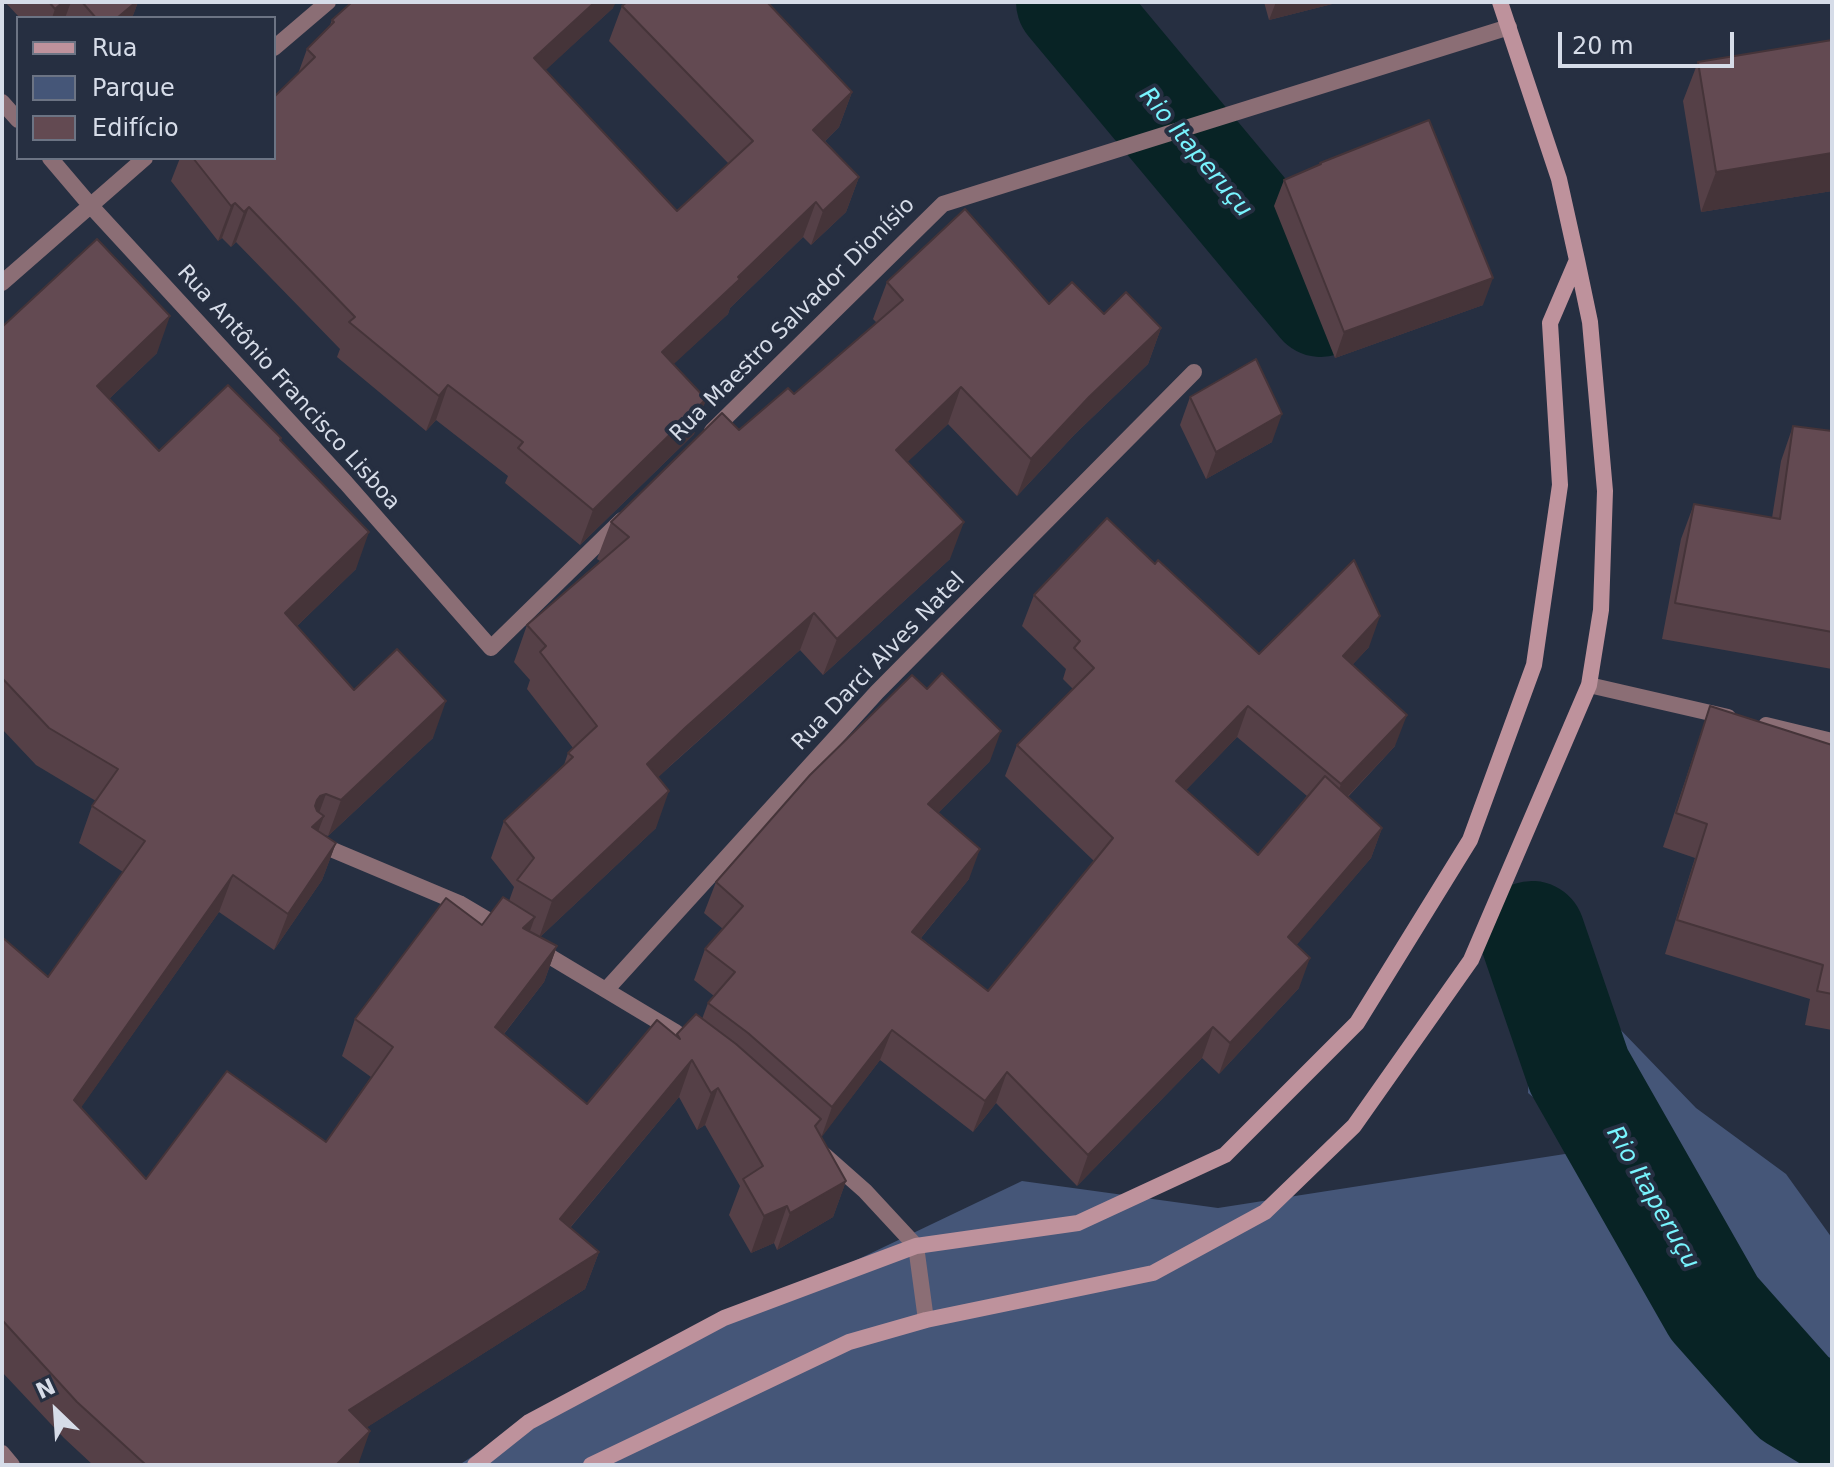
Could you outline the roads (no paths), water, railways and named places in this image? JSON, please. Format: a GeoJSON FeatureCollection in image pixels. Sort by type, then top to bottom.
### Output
{"type":"FeatureCollection","features":[{"type":"Feature","properties":{"kind":"main road"},"geometry":{"type":"LineString","coordinates":[[591,1465],[849,1342],[926,1320],[1153,1273],[1265,1212],[1354,1126],[1471,960],[1589,685],[1601,610],[1605,491],[1590,322],[1577,260],[1559,179],[1500,2]]}},
{"type":"Feature","properties":{"kind":"main road"},"geometry":{"type":"LineString","coordinates":[[475,1465],[529,1422],[724,1318],[916,1246],[1078,1223],[1225,1155],[1357,1023],[1470,840],[1534,665],[1560,485],[1550,323],[1577,260]]}},
{"type":"Feature","properties":{"kind":"street"},"geometry":{"type":"LineString","coordinates":[[276,46],[328,2]]}},
{"type":"Feature","properties":{"kind":"street","name":"Rua Maestro Salvador Dionísio"},"geometry":{"type":"LineString","coordinates":[[706,437],[943,204],[1509,27]]}},
{"type":"Feature","properties":{"kind":"street"},"geometry":{"type":"LineString","coordinates":[[2,102],[16,118]]}},
{"type":"Feature","properties":{"kind":"street","name":"Rua Antônio Francisco Lisboa"},"geometry":{"type":"LineString","coordinates":[[52,160],[346,483],[491,648],[638,504]]}},
{"type":"Feature","properties":{"kind":"street"},"geometry":{"type":"LineString","coordinates":[[2,283],[143,160]]}},
{"type":"Feature","properties":{"kind":"street","name":"Rua Darci Alves Natel"},"geometry":{"type":"LineString","coordinates":[[606,990],[877,692],[1194,372]]}},
{"type":"Feature","properties":{"kind":"street"},"geometry":{"type":"LineString","coordinates":[[1589,685],[1832,741]]}},
{"type":"Feature","properties":{"kind":"street"},"geometry":{"type":"LineString","coordinates":[[313,842],[459,903],[674,1031],[708,1056]]}},
{"type":"Feature","properties":{"kind":"street"},"geometry":{"type":"LineString","coordinates":[[809,1141],[865,1191],[916,1246],[926,1320]]}},
{"type":"Feature","properties":{"kind":"street"},"geometry":{"type":"LineString","coordinates":[[2,1453],[12,1465]]}},
{"type":"Feature","properties":{"kind":"waterway","name":"Rio Itaperuçu"},"geometry":{"type":"LineString","coordinates":[[1069,2],[1321,304]]}},
{"type":"Feature","properties":{"kind":"waterway","name":"Rio Itaperuçu"},"geometry":{"type":"LineString","coordinates":[[1532,934],[1579,1071],[1714,1308],[1794,1398],[1832,1421]]}}]}
